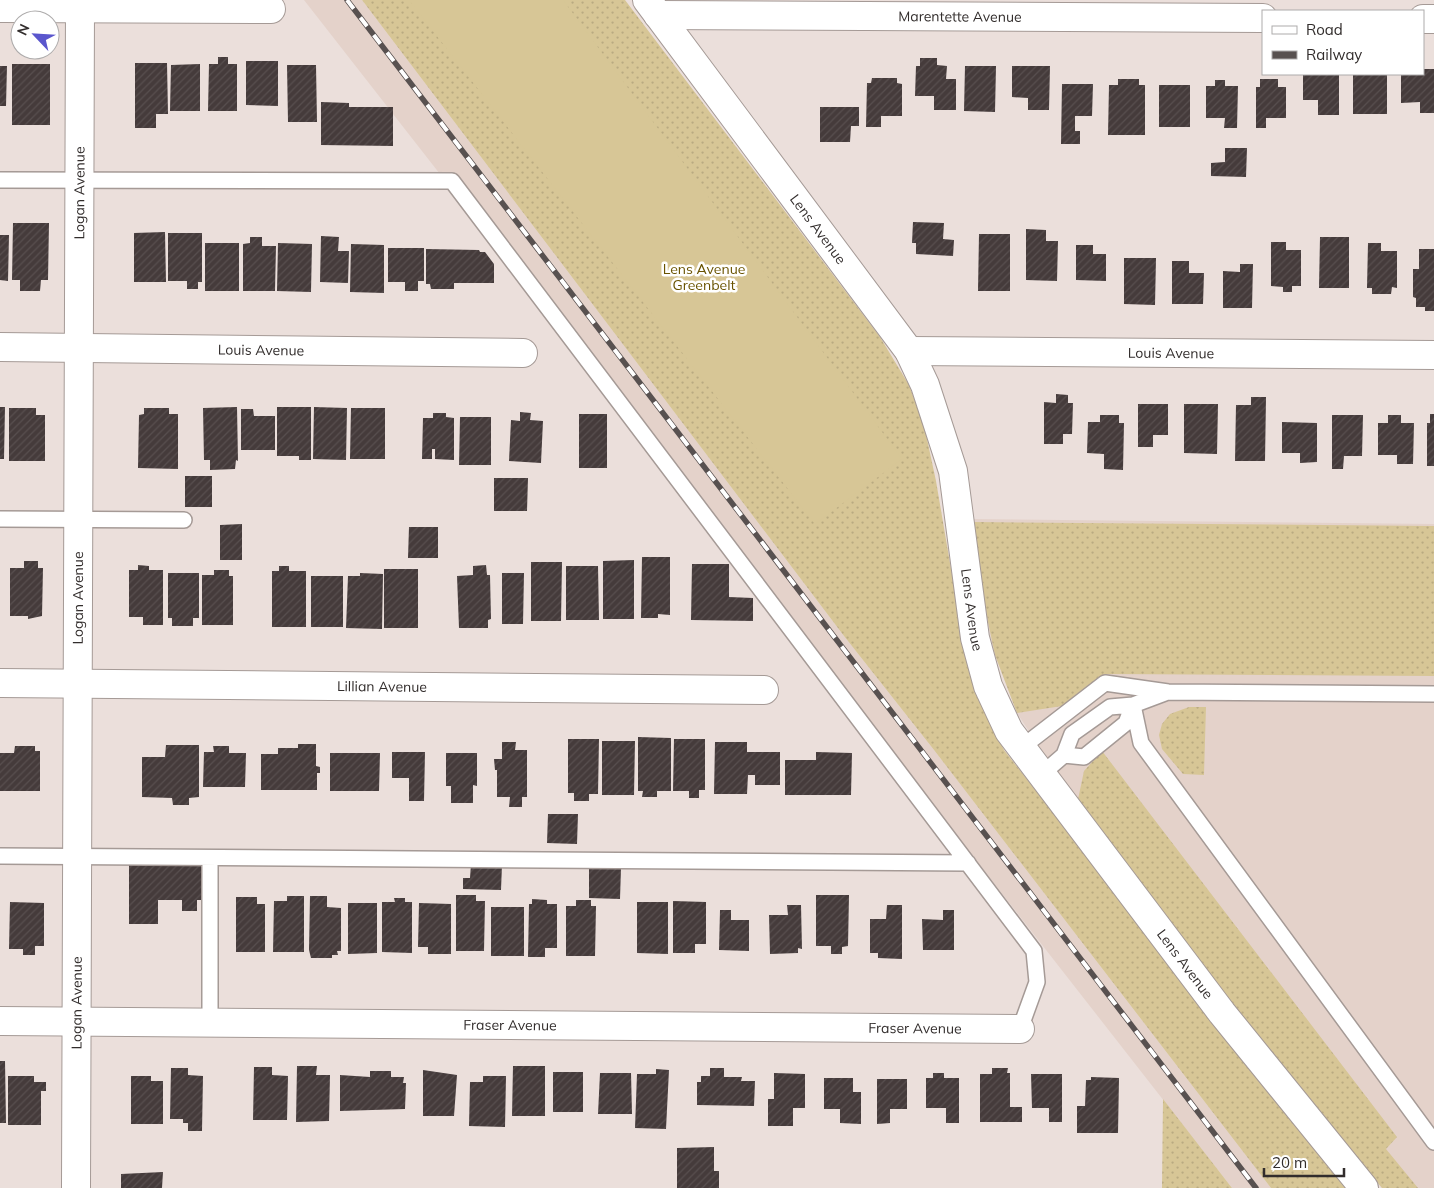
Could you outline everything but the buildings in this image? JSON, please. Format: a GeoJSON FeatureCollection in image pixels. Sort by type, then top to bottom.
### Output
{"type":"FeatureCollection","features":[{"type":"Feature","properties":{"kind":"street","name":"Marentette Avenue"},"geometry":{"type":"LineString","coordinates":[[652,7],[1262,18]]}},
{"type":"Feature","properties":{"kind":"street","name":"Lens Avenue"},"geometry":{"type":"LineString","coordinates":[[652,7],[909,351],[925,385],[953,471],[975,638],[988,686],[1009,731],[1222,1014],[1364,1188]]}},
{"type":"Feature","properties":{"kind":"street"},"geometry":{"type":"LineString","coordinates":[[0,8],[271,8]]}},
{"type":"Feature","properties":{"kind":"street","name":"Logan Avenue"},"geometry":{"type":"LineString","coordinates":[[76,1188],[80,8]]}},
{"type":"Feature","properties":{"kind":"street","name":"Louis Avenue"},"geometry":{"type":"LineString","coordinates":[[0,347],[523,352]]}},
{"type":"Feature","properties":{"kind":"street","name":"Louis Avenue"},"geometry":{"type":"LineString","coordinates":[[909,351],[1434,355]]}},
{"type":"Feature","properties":{"kind":"street","name":"Lillian Avenue"},"geometry":{"type":"LineString","coordinates":[[0,683],[764,690]]}},
{"type":"Feature","properties":{"kind":"street","name":"Fraser Avenue"},"geometry":{"type":"LineString","coordinates":[[0,1021],[1020,1029]]}},
{"type":"Feature","properties":{"kind":"lane"},"geometry":{"type":"LineString","coordinates":[[0,180],[452,181],[1034,951],[1037,982],[1020,1029]]}},
{"type":"Feature","properties":{"kind":"lane"},"geometry":{"type":"LineString","coordinates":[[0,519],[184,520]]}},
{"type":"Feature","properties":{"kind":"lane"},"geometry":{"type":"LineString","coordinates":[[1021,748],[1105,683],[1168,692],[1434,694]]}},
{"type":"Feature","properties":{"kind":"lane"},"geometry":{"type":"LineString","coordinates":[[1042,774],[1064,755],[1072,734],[1110,707],[1132,705],[1168,692]]}},
{"type":"Feature","properties":{"kind":"lane"},"geometry":{"type":"LineString","coordinates":[[1064,755],[1084,757],[1126,723],[1132,705]]}},
{"type":"Feature","properties":{"kind":"lane"},"geometry":{"type":"LineString","coordinates":[[1132,705],[1141,743],[1434,1142]]}},
{"type":"Feature","properties":{"kind":"lane"},"geometry":{"type":"LineString","coordinates":[[0,856],[968,863]]}},
{"type":"Feature","properties":{"kind":"lane"},"geometry":{"type":"LineString","coordinates":[[210,858],[210,1023]]}},
{"type":"Feature","properties":{"kind":"shaded area"},"geometry":{"type":"Polygon","coordinates":[[[304,0],[362,0],[844,636],[1271,1188],[1232,1188],[304,0]]]}},
{"type":"Feature","properties":{"kind":"shaded area"},"geometry":{"type":"Polygon","coordinates":[[[971,519],[1434,524],[1434,1188],[1382,1188],[1077,804],[1017,713],[992,647],[971,519]]]}},
{"type":"Feature","properties":{"kind":"green space","name":"Lens Avenue Greenbelt"},"geometry":{"type":"Polygon","coordinates":[[[362,0],[625,0],[880,337],[909,385],[924,425],[936,481],[965,651],[979,700],[1004,750],[1346,1188],[1271,1188],[844,636],[362,0]]]}},
{"type":"Feature","properties":{"kind":"green space"},"geometry":{"type":"Polygon","coordinates":[[[409,0],[563,0],[902,459],[815,524],[409,0]]]}},
{"type":"Feature","properties":{"kind":"green space"},"geometry":{"type":"Polygon","coordinates":[[[972,522],[1434,526],[1434,676],[1105,674],[1062,706],[1017,713],[995,655],[972,522]]]}},
{"type":"Feature","properties":{"kind":"green space"},"geometry":{"type":"Polygon","coordinates":[[[1189,707],[1206,707],[1204,775],[1183,774],[1162,749],[1159,735],[1162,724],[1170,714],[1189,707]]]}},
{"type":"Feature","properties":{"kind":"green space"},"geometry":{"type":"Polygon","coordinates":[[[1102,751],[1397,1137],[1386,1149],[1418,1188],[1382,1188],[1286,1073],[1077,804],[1084,771],[1102,751]]]}},
{"type":"Feature","properties":{"kind":"green space"},"geometry":{"type":"Polygon","coordinates":[[[1163,1099],[1232,1188],[1162,1188],[1163,1099]]]}},
{"type":"Feature","properties":{"kind":"railway"},"geometry":{"type":"LineString","coordinates":[[347,0],[1256,1188]]}}]}
